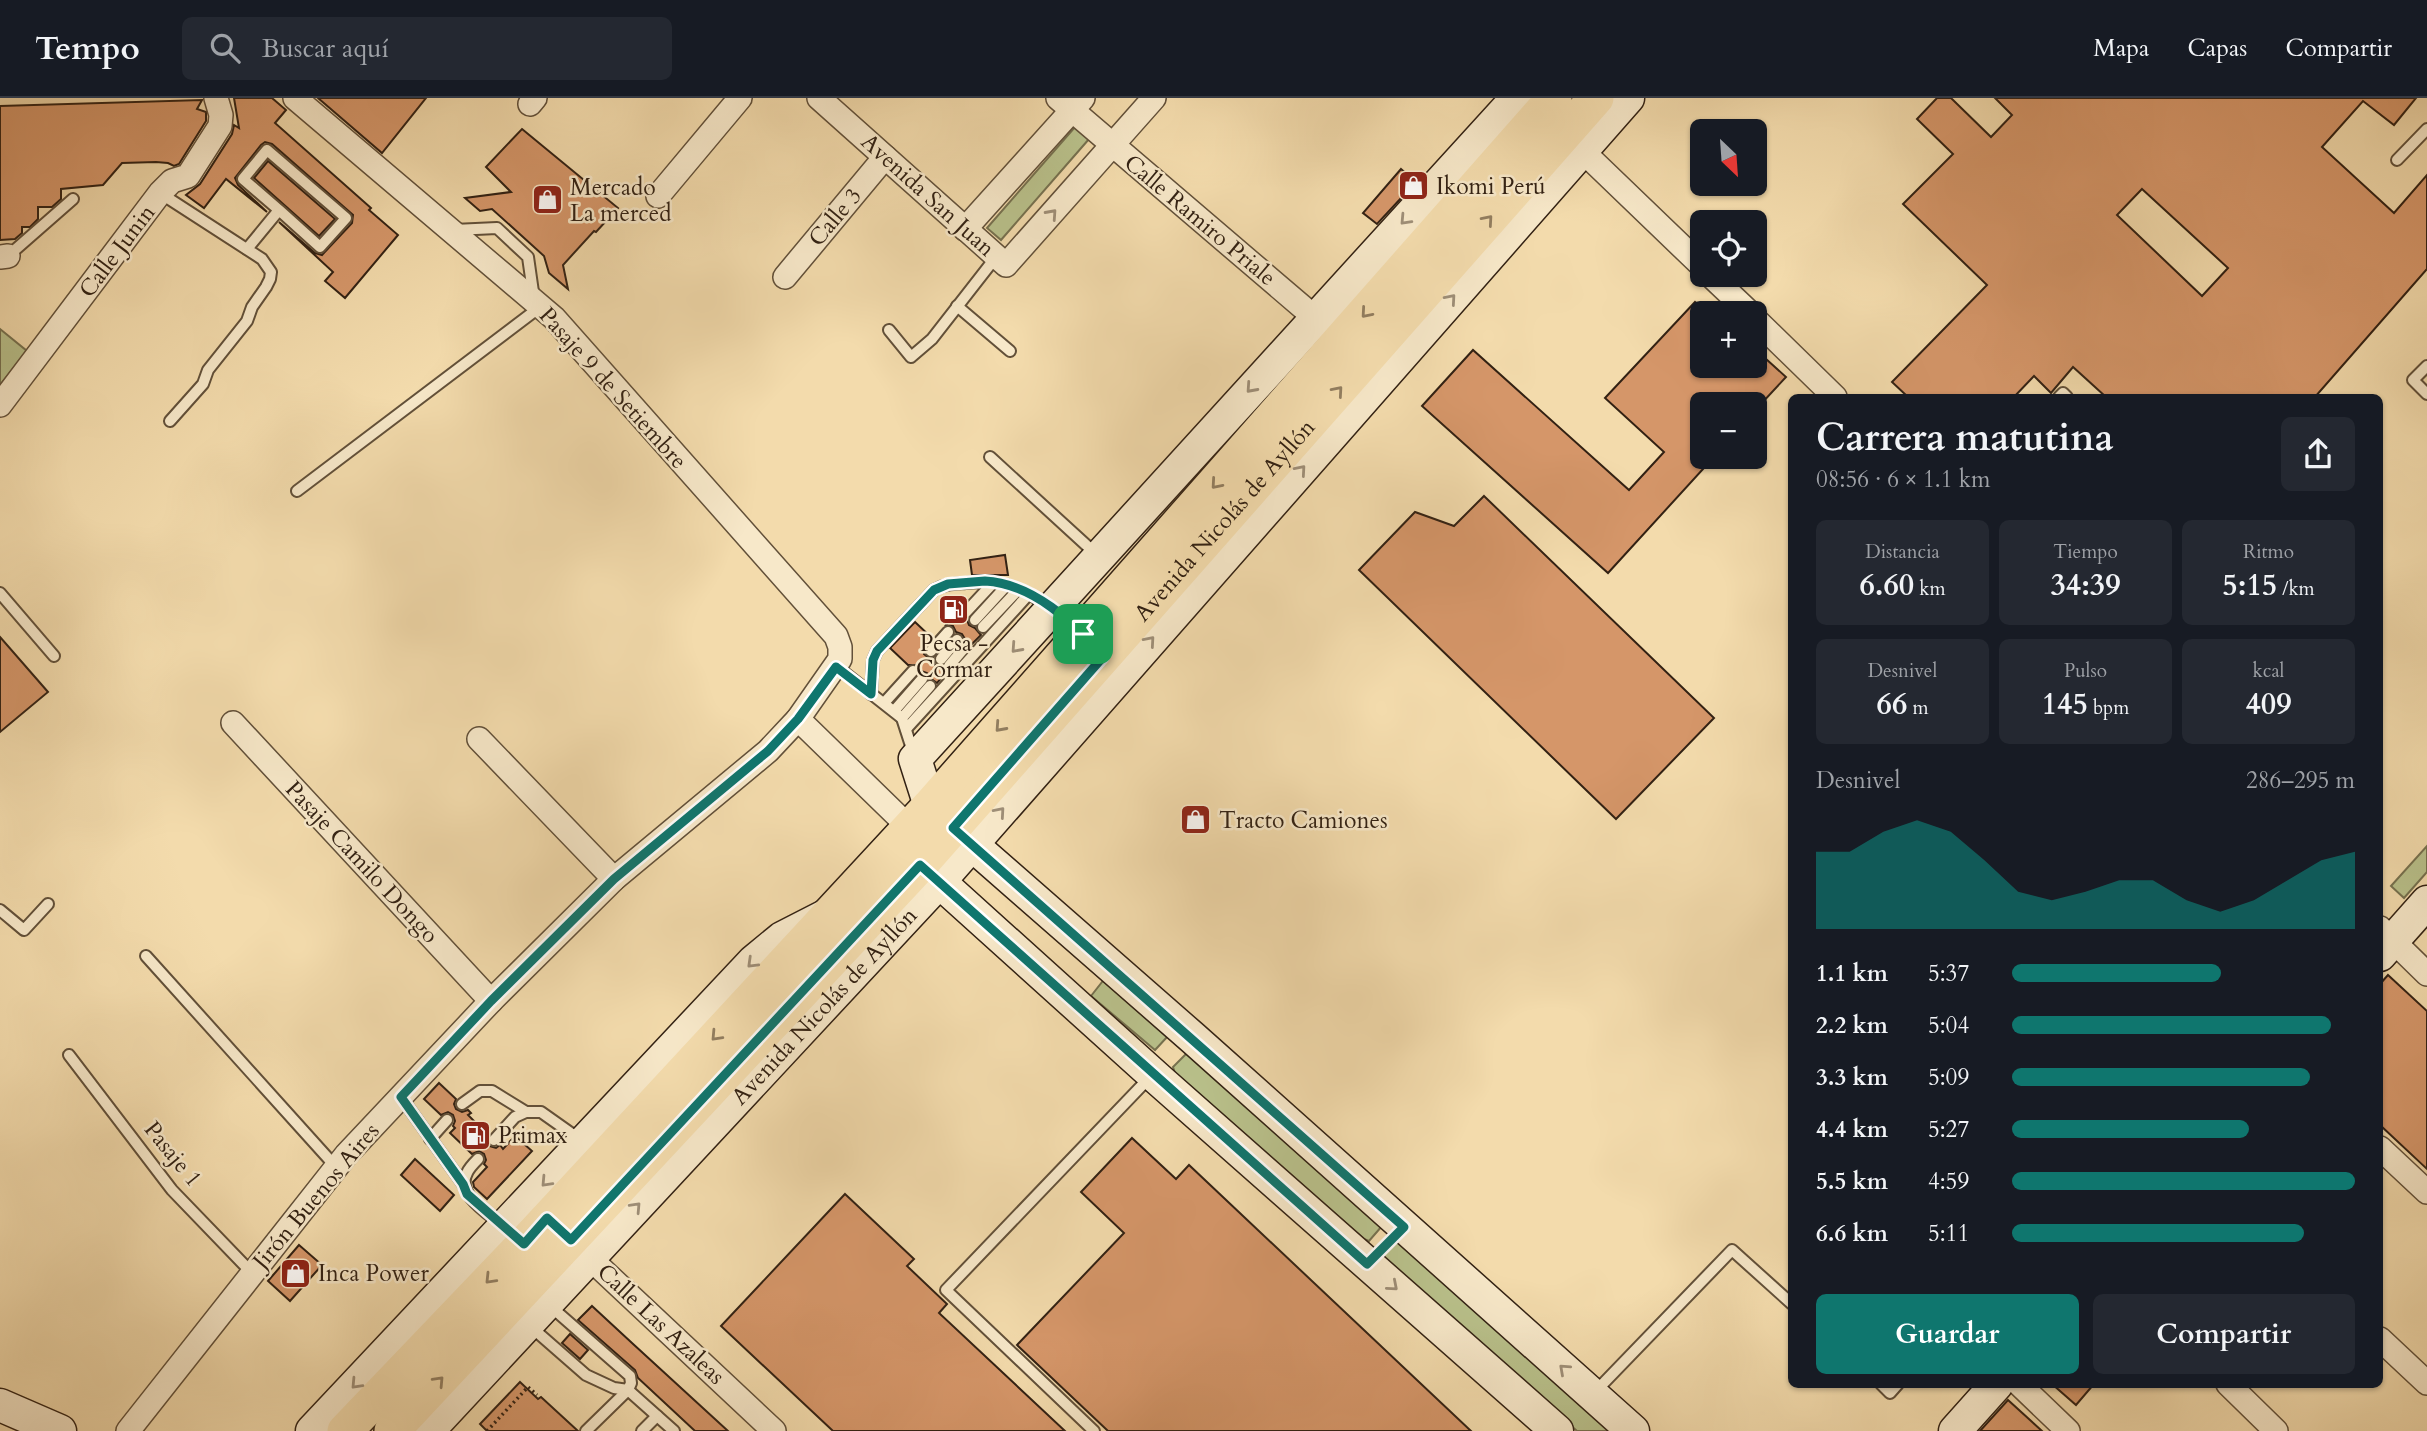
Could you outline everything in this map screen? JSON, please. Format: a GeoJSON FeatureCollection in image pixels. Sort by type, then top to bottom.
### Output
{"type":"FeatureCollection","features":[{"type":"Feature","properties":{"kind":"main road","name":"Avenida Nicolás de Ayllón"},"geometry":{"type":"LineString","coordinates":[[911,744],[1026,594],[1098,556],[1315,317],[1546,115],[1596,98]]}},
{"type":"Feature","properties":{"kind":"main road","name":"Avenida Nicolás de Ayllón"},"geometry":{"type":"LineString","coordinates":[[428,1431],[537,1313],[569,1238],[593,1150],[830,914],[932,842],[1342,341],[1546,115],[1628,98]]}},
{"type":"Feature","properties":{"kind":"main road","name":"Avenida Nicolás de Ayllón"},"geometry":{"type":"LineString","coordinates":[[1093,645],[1546,115]]}},
{"type":"Feature","properties":{"kind":"main road","name":"Avenida Nicolás de Ayllón"},"geometry":{"type":"LineString","coordinates":[[392,1431],[932,842],[1546,115]]}},
{"type":"Feature","properties":{"kind":"main road"},"geometry":{"type":"LineString","coordinates":[[911,744],[932,842],[1155,1076],[1557,1431]]}},
{"type":"Feature","properties":{"kind":"main road"},"geometry":{"type":"LineString","coordinates":[[932,842],[1193,1038],[1633,1431]]}},
{"type":"Feature","properties":{"kind":"main road"},"geometry":{"type":"LineString","coordinates":[[2384,941],[2427,902]]}},
{"type":"Feature","properties":{"kind":"main road"},"geometry":{"type":"LineString","coordinates":[[1155,1076],[1193,1038]]}},
{"type":"Feature","properties":{"kind":"main road"},"geometry":{"type":"LineString","coordinates":[[312,1431],[514,1235],[593,1150]]}},
{"type":"Feature","properties":{"kind":"main road"},"geometry":{"type":"LineString","coordinates":[[1367,1264],[1404,1227]]}},
{"type":"Feature","properties":{"kind":"main road","name":"Avenida Nicolás de Ayllón"},"geometry":{"type":"LineString","coordinates":[[345,1431],[514,1235],[569,1238]]}},
{"type":"Feature","properties":{"kind":"main road"},"geometry":{"type":"LineString","coordinates":[[1955,1431],[1993,1388]]}},
{"type":"Feature","properties":{"kind":"main road"},"geometry":{"type":"LineString","coordinates":[[0,1405],[51,1429]]}},
{"type":"Feature","properties":{"kind":"street","name":"Calle Junin"},"geometry":{"type":"LineString","coordinates":[[0,405],[160,193],[172,181],[188,176],[220,126],[221,115],[216,98]]}},
{"type":"Feature","properties":{"kind":"street","name":"Pasaje 9 de Setiembre"},"geometry":{"type":"LineString","coordinates":[[295,98],[554,318],[836,635],[841,647],[836,667]]}},
{"type":"Feature","properties":{"kind":"street"},"geometry":{"type":"LineString","coordinates":[[658,196],[740,98]]}},
{"type":"Feature","properties":{"kind":"street","name":"Avenida San Juan"},"geometry":{"type":"LineString","coordinates":[[819,98],[1001,261]]}},
{"type":"Feature","properties":{"kind":"street"},"geometry":{"type":"LineString","coordinates":[[1001,261],[1112,146],[1154,98]]}},
{"type":"Feature","properties":{"kind":"street"},"geometry":{"type":"LineString","coordinates":[[965,229],[1071,102]]}},
{"type":"Feature","properties":{"kind":"street","name":"Calle Ramiro Priale"},"geometry":{"type":"LineString","coordinates":[[1071,102],[1112,146],[1342,341]]}},
{"type":"Feature","properties":{"kind":"street"},"geometry":{"type":"LineString","coordinates":[[1546,115],[1690,254]]}},
{"type":"Feature","properties":{"kind":"street","name":"Calle 3"},"geometry":{"type":"LineString","coordinates":[[785,277],[885,157]]}},
{"type":"Feature","properties":{"kind":"street"},"geometry":{"type":"LineString","coordinates":[[1722,287],[1737,301]]}},
{"type":"Feature","properties":{"kind":"street"},"geometry":{"type":"LineString","coordinates":[[1767,331],[1832,394]]}},
{"type":"Feature","properties":{"kind":"street"},"geometry":{"type":"LineString","coordinates":[[836,667],[798,719],[932,842]]}},
{"type":"Feature","properties":{"kind":"street","name":"Jirón Buenos Aires"},"geometry":{"type":"LineString","coordinates":[[128,1431],[336,1167],[491,1001],[614,879],[768,751],[798,719]]}},
{"type":"Feature","properties":{"kind":"street","name":"Pasaje Camilo Dongo"},"geometry":{"type":"LineString","coordinates":[[233,723],[491,1001]]}},
{"type":"Feature","properties":{"kind":"street"},"geometry":{"type":"LineString","coordinates":[[479,739],[614,879]]}},
{"type":"Feature","properties":{"kind":"street"},"geometry":{"type":"LineString","coordinates":[[2384,941],[2427,974]]}},
{"type":"Feature","properties":{"kind":"street"},"geometry":{"type":"LineString","coordinates":[[2383,1151],[2427,1192]]}},
{"type":"Feature","properties":{"kind":"street","name":"Calle Las Azaleas"},"geometry":{"type":"LineString","coordinates":[[569,1238],[775,1431]]}},
{"type":"Feature","properties":{"kind":"street"},"geometry":{"type":"LineString","coordinates":[[2383,1342],[2427,1383]]}},
{"type":"Feature","properties":{"kind":"street"},"geometry":{"type":"LineString","coordinates":[[2023,1388],[2068,1431]]}},
{"type":"Feature","properties":{"kind":"street"},"geometry":{"type":"LineString","coordinates":[[2232,1388],[2276,1431]]}},
{"type":"Feature","properties":{"kind":"lane"},"geometry":{"type":"LineString","coordinates":[[2397,160],[2427,129]]}},
{"type":"Feature","properties":{"kind":"lane"},"geometry":{"type":"LineString","coordinates":[[267,150],[346,218],[320,247],[279,210],[243,179],[267,150]]}},
{"type":"Feature","properties":{"kind":"lane"},"geometry":{"type":"LineString","coordinates":[[160,193],[268,265],[270,279],[252,307],[247,321],[208,370],[202,384],[170,421]]}},
{"type":"Feature","properties":{"kind":"lane"},"geometry":{"type":"LineString","coordinates":[[4,257],[73,199]]}},
{"type":"Feature","properties":{"kind":"lane"},"geometry":{"type":"LineString","coordinates":[[247,249],[279,210]]}},
{"type":"Feature","properties":{"kind":"lane"},"geometry":{"type":"LineString","coordinates":[[297,491],[537,304],[528,257],[497,228],[451,230]]}},
{"type":"Feature","properties":{"kind":"lane"},"geometry":{"type":"LineString","coordinates":[[888,330],[911,357],[932,339],[957,306],[1001,261]]}},
{"type":"Feature","properties":{"kind":"lane"},"geometry":{"type":"LineString","coordinates":[[957,306],[1010,351]]}},
{"type":"Feature","properties":{"kind":"lane"},"geometry":{"type":"LineString","coordinates":[[2427,366],[2413,380],[2427,394]]}},
{"type":"Feature","properties":{"kind":"lane"},"geometry":{"type":"LineString","coordinates":[[990,457],[1098,556]]}},
{"type":"Feature","properties":{"kind":"lane"},"geometry":{"type":"LineString","coordinates":[[871,694],[873,660],[877,651],[934,590],[948,584],[994,582],[1026,594],[1093,645]]}},
{"type":"Feature","properties":{"kind":"lane"},"geometry":{"type":"LineString","coordinates":[[994,582],[975,620],[1026,594]]}},
{"type":"Feature","properties":{"kind":"lane"},"geometry":{"type":"LineString","coordinates":[[0,593],[54,656]]}},
{"type":"Feature","properties":{"kind":"lane"},"geometry":{"type":"LineString","coordinates":[[931,651],[957,640],[945,662]]}},
{"type":"Feature","properties":{"kind":"lane"},"geometry":{"type":"LineString","coordinates":[[836,667],[898,714],[911,744]]}},
{"type":"Feature","properties":{"kind":"lane"},"geometry":{"type":"LineString","coordinates":[[884,703],[913,671]]}},
{"type":"Feature","properties":{"kind":"lane"},"geometry":{"type":"LineString","coordinates":[[898,714],[926,683]]}},
{"type":"Feature","properties":{"kind":"lane"},"geometry":{"type":"LineString","coordinates":[[0,910],[24,930],[48,904]]}},
{"type":"Feature","properties":{"kind":"lane"},"geometry":{"type":"LineString","coordinates":[[146,956],[336,1167]]}},
{"type":"Feature","properties":{"kind":"lane","name":"Pasaje 1"},"geometry":{"type":"LineString","coordinates":[[69,1055],[172,1190],[252,1273]]}},
{"type":"Feature","properties":{"kind":"lane"},"geometry":{"type":"LineString","coordinates":[[1094,1431],[946,1290],[1155,1076]]}},
{"type":"Feature","properties":{"kind":"lane"},"geometry":{"type":"LineString","coordinates":[[462,1104],[480,1091],[492,1091],[526,1112]]}},
{"type":"Feature","properties":{"kind":"lane"},"geometry":{"type":"LineString","coordinates":[[401,1097],[463,1184],[467,1194],[514,1235]]}},
{"type":"Feature","properties":{"kind":"lane"},"geometry":{"type":"LineString","coordinates":[[495,1140],[515,1117],[526,1112],[541,1112],[593,1150]]}},
{"type":"Feature","properties":{"kind":"lane"},"geometry":{"type":"LineString","coordinates":[[430,1139],[447,1120]]}},
{"type":"Feature","properties":{"kind":"lane"},"geometry":{"type":"LineString","coordinates":[[463,1184],[466,1173],[478,1159]]}},
{"type":"Feature","properties":{"kind":"lane"},"geometry":{"type":"LineString","coordinates":[[1592,1395],[1732,1250],[1788,1300]]}},
{"type":"Feature","properties":{"kind":"lane"},"geometry":{"type":"LineString","coordinates":[[537,1313],[586,1375],[614,1388],[628,1390],[674,1431]]}},
{"type":"Feature","properties":{"kind":"lane"},"geometry":{"type":"LineString","coordinates":[[537,1313],[629,1376],[631,1383],[628,1390],[586,1431]]}},
{"type":"Feature","properties":{"kind":"lane"},"geometry":{"type":"LineString","coordinates":[[642,1431],[657,1416]]}},
{"type":"Feature","properties":{"kind":"path"},"geometry":{"type":"LineString","coordinates":[[487,1431],[528,1387],[537,1395]]}},
{"type":"Feature","properties":{"kind":"green space"},"geometry":{"type":"Polygon","coordinates":[[[1075,127],[1089,139],[1001,240],[987,228],[1075,127]]]}},
{"type":"Feature","properties":{"kind":"green space"},"geometry":{"type":"Polygon","coordinates":[[[0,329],[27,351],[0,385],[0,329]]]}},
{"type":"Feature","properties":{"kind":"green space"},"geometry":{"type":"Polygon","coordinates":[[[2427,846],[2427,872],[2404,898],[2391,886],[2427,846]]]}},
{"type":"Feature","properties":{"kind":"green space"},"geometry":{"type":"Polygon","coordinates":[[[1106,977],[1168,1036],[1155,1050],[1091,996],[1106,977]]]}},
{"type":"Feature","properties":{"kind":"green space"},"geometry":{"type":"Polygon","coordinates":[[[1189,1051],[1382,1226],[1369,1241],[1175,1073],[1173,1067],[1189,1051]]]}},
{"type":"Feature","properties":{"kind":"green space"},"geometry":{"type":"Polygon","coordinates":[[[1396,1238],[1616,1431],[1577,1431],[1385,1259],[1383,1252],[1396,1238]]]}},
{"type":"Feature","properties":{"kind":"building"},"geometry":{"type":"Polygon","coordinates":[[[234,98],[272,98],[286,110],[275,123],[398,235],[345,298],[325,281],[333,272],[279,222],[315,253],[322,255],[352,223],[353,215],[272,144],[265,142],[261,145],[235,178],[238,185],[267,212],[226,179],[204,208],[186,195],[200,184],[232,134],[234,125],[239,128],[234,98]]]}},
{"type":"Feature","properties":{"kind":"building"},"geometry":{"type":"Polygon","coordinates":[[[318,98],[426,98],[382,153],[318,98]]]}},
{"type":"Feature","properties":{"kind":"building"},"geometry":{"type":"Polygon","coordinates":[[[1937,98],[1951,98],[1991,137],[2012,115],[1995,98],[2416,98],[2394,125],[2363,101],[2322,147],[2394,213],[2427,175],[2427,269],[2318,394],[2103,394],[2073,367],[2051,393],[2034,376],[2017,394],[1905,394],[1892,382],[1987,285],[1903,204],[1953,154],[1917,119],[1937,98]],[[2142,189],[2117,215],[2202,296],[2228,268],[2142,189]]]}},
{"type":"Feature","properties":{"kind":"building"},"geometry":{"type":"Polygon","coordinates":[[[202,100],[197,109],[206,112],[206,121],[179,164],[122,163],[103,185],[61,189],[61,199],[52,207],[38,207],[38,219],[30,227],[22,227],[22,233],[15,239],[0,240],[0,106],[202,100]]]}},
{"type":"Feature","properties":{"kind":"building"},"geometry":{"type":"Polygon","coordinates":[[[522,129],[618,208],[563,265],[568,289],[549,273],[544,256],[492,209],[480,211],[465,198],[511,192],[486,167],[522,129]]]}},
{"type":"Feature","properties":{"kind":"building"},"geometry":{"type":"Polygon","coordinates":[[[268,161],[335,219],[319,236],[254,178],[268,161]]]}},
{"type":"Feature","properties":{"kind":"building"},"geometry":{"type":"Polygon","coordinates":[[[1401,169],[1416,182],[1377,224],[1363,213],[1401,169]]]}},
{"type":"Feature","properties":{"kind":"building"},"geometry":{"type":"Polygon","coordinates":[[[1690,307],[1690,378],[1767,378],[1767,360],[1786,377],[1767,398],[1767,392],[1690,392],[1690,469],[1703,469],[1608,573],[1422,406],[1473,350],[1629,490],[1664,452],[1605,398],[1690,307]]]}},
{"type":"Feature","properties":{"kind":"building"},"geometry":{"type":"Polygon","coordinates":[[[1484,496],[1714,718],[1616,819],[1359,570],[1415,512],[1454,526],[1484,496]]]}},
{"type":"Feature","properties":{"kind":"building"},"geometry":{"type":"Polygon","coordinates":[[[1005,555],[1008,575],[972,575],[970,560],[1005,555]]]}},
{"type":"Feature","properties":{"kind":"building"},"geometry":{"type":"Polygon","coordinates":[[[958,611],[960,617],[967,620],[981,635],[972,644],[956,632],[953,626],[946,625],[958,611]]]}},
{"type":"Feature","properties":{"kind":"building"},"geometry":{"type":"Polygon","coordinates":[[[915,622],[932,638],[925,646],[924,654],[933,658],[935,665],[946,673],[937,683],[921,671],[918,665],[908,665],[890,648],[915,622]]]}},
{"type":"Feature","properties":{"kind":"building"},"geometry":{"type":"Polygon","coordinates":[[[0,637],[48,692],[0,732],[0,637]]]}},
{"type":"Feature","properties":{"kind":"building"},"geometry":{"type":"Polygon","coordinates":[[[2388,975],[2427,1011],[2427,1169],[2383,1128],[2383,981],[2388,975]]]}},
{"type":"Feature","properties":{"kind":"building"},"geometry":{"type":"Polygon","coordinates":[[[439,1083],[456,1099],[456,1109],[462,1112],[468,1110],[471,1113],[468,1115],[488,1135],[486,1142],[489,1146],[496,1148],[500,1145],[503,1149],[515,1136],[532,1151],[487,1199],[474,1187],[473,1182],[487,1167],[484,1164],[484,1154],[479,1151],[472,1154],[450,1133],[455,1128],[453,1115],[448,1112],[441,1115],[424,1099],[439,1083]]]}},
{"type":"Feature","properties":{"kind":"building"},"geometry":{"type":"Polygon","coordinates":[[[1132,1138],[1176,1179],[1189,1165],[1471,1431],[1108,1431],[1017,1345],[1124,1233],[1081,1192],[1132,1138]]]}},
{"type":"Feature","properties":{"kind":"building"},"geometry":{"type":"Polygon","coordinates":[[[415,1159],[454,1195],[440,1211],[401,1175],[415,1159]]]}},
{"type":"Feature","properties":{"kind":"building"},"geometry":{"type":"Polygon","coordinates":[[[845,1194],[914,1259],[907,1266],[947,1304],[939,1313],[1065,1431],[833,1431],[721,1326],[845,1194]]]}},
{"type":"Feature","properties":{"kind":"building","name":"Inca Power"},"geometry":{"type":"Polygon","coordinates":[[[299,1245],[322,1265],[290,1301],[268,1281],[299,1245]]]}},
{"type":"Feature","properties":{"kind":"building"},"geometry":{"type":"Polygon","coordinates":[[[592,1306],[728,1431],[695,1431],[638,1378],[635,1370],[578,1320],[592,1306]]]}},
{"type":"Feature","properties":{"kind":"building"},"geometry":{"type":"Polygon","coordinates":[[[570,1334],[588,1350],[580,1359],[562,1343],[570,1334]]]}},
{"type":"Feature","properties":{"kind":"building"},"geometry":{"type":"Polygon","coordinates":[[[520,1382],[578,1431],[487,1431],[480,1424],[520,1382]]]}},
{"type":"Feature","properties":{"kind":"building"},"geometry":{"type":"Polygon","coordinates":[[[2057,1388],[2091,1388],[2076,1405],[2057,1388]]]}},
{"type":"Feature","properties":{"kind":"building"},"geometry":{"type":"Polygon","coordinates":[[[2008,1400],[2042,1431],[1980,1431],[2008,1400]]]}},
{"type":"Feature","properties":{"kind":"place","name":"Ikomi Perú"},"geometry":{"type":"Point","coordinates":[1413,186]}},
{"type":"Feature","properties":{"kind":"place","name":"Mercado La merced"},"geometry":{"type":"Point","coordinates":[547,200]}},
{"type":"Feature","properties":{"kind":"place","name":"Pecsa - Cormar"},"geometry":{"type":"Point","coordinates":[954,609]}},
{"type":"Feature","properties":{"kind":"place","name":"Tracto Camiones"},"geometry":{"type":"Point","coordinates":[1196,820]}},
{"type":"Feature","properties":{"kind":"place","name":"Primax"},"geometry":{"type":"Point","coordinates":[475,1135]}},
{"type":"Feature","properties":{"kind":"place","name":"Inca Power"},"geometry":{"type":"Point","coordinates":[295,1273]}},
{"type":"Feature","properties":{"kind":"route"},"geometry":{"type":"LineString","coordinates":[[985,581],[1007,585],[1052,608],[1083,634],[1103,657],[953,828],[1404,1227],[1367,1264],[920,865],[571,1240],[547,1218],[524,1244],[467,1194],[463,1184],[401,1097],[491,1001],[614,879],[768,751],[798,719],[836,667],[871,694],[873,660],[877,651],[934,590],[948,584],[985,581]]}}]}
